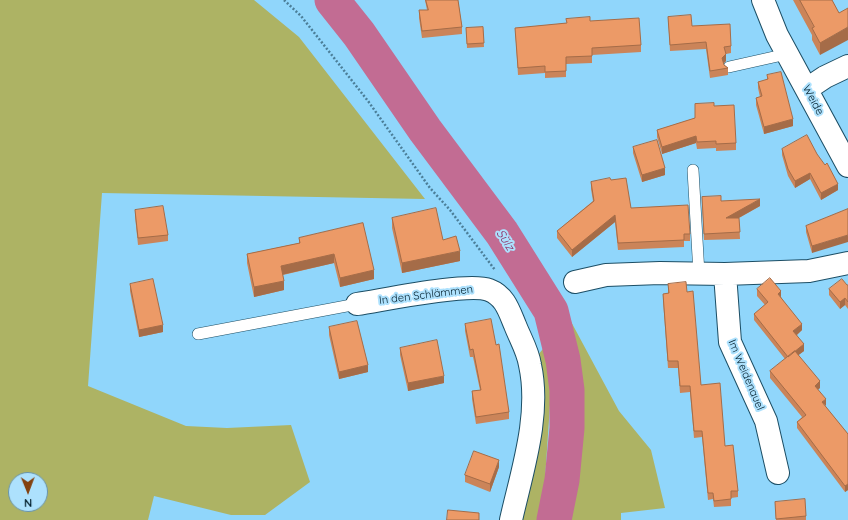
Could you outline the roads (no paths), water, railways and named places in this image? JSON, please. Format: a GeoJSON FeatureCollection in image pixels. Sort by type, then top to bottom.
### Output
{"type":"FeatureCollection","features":[{"type":"Feature","properties":{"kind":"street","name":"Weide"},"geometry":{"type":"LineString","coordinates":[[763,0],[777,35],[848,166]]}},
{"type":"Feature","properties":{"kind":"street"},"geometry":{"type":"LineString","coordinates":[[807,89],[825,77],[848,66]]}},
{"type":"Feature","properties":{"kind":"street"},"geometry":{"type":"LineString","coordinates":[[575,282],[606,275],[660,272],[725,274],[809,271],[848,263]]}},
{"type":"Feature","properties":{"kind":"street","name":"Im Weidenauel"},"geometry":{"type":"LineString","coordinates":[[725,274],[730,342],[766,421],[778,474]]}},
{"type":"Feature","properties":{"kind":"street","name":"In den Schlämmen"},"geometry":{"type":"LineString","coordinates":[[357,304],[460,289],[480,288],[490,290],[504,299],[527,356],[533,384],[530,437],[512,520]]}},
{"type":"Feature","properties":{"kind":"lane"},"geometry":{"type":"LineString","coordinates":[[729,67],[788,54]]}},
{"type":"Feature","properties":{"kind":"lane"},"geometry":{"type":"LineString","coordinates":[[693,170],[699,274]]}},
{"type":"Feature","properties":{"kind":"lane"},"geometry":{"type":"LineString","coordinates":[[198,334],[357,304]]}},
{"type":"Feature","properties":{"kind":"waterway","name":"Sülz"},"geometry":{"type":"LineString","coordinates":[[332,0],[359,34],[425,130],[502,233],[551,311],[563,360],[567,390],[567,428],[562,480],[554,520]]}}]}
